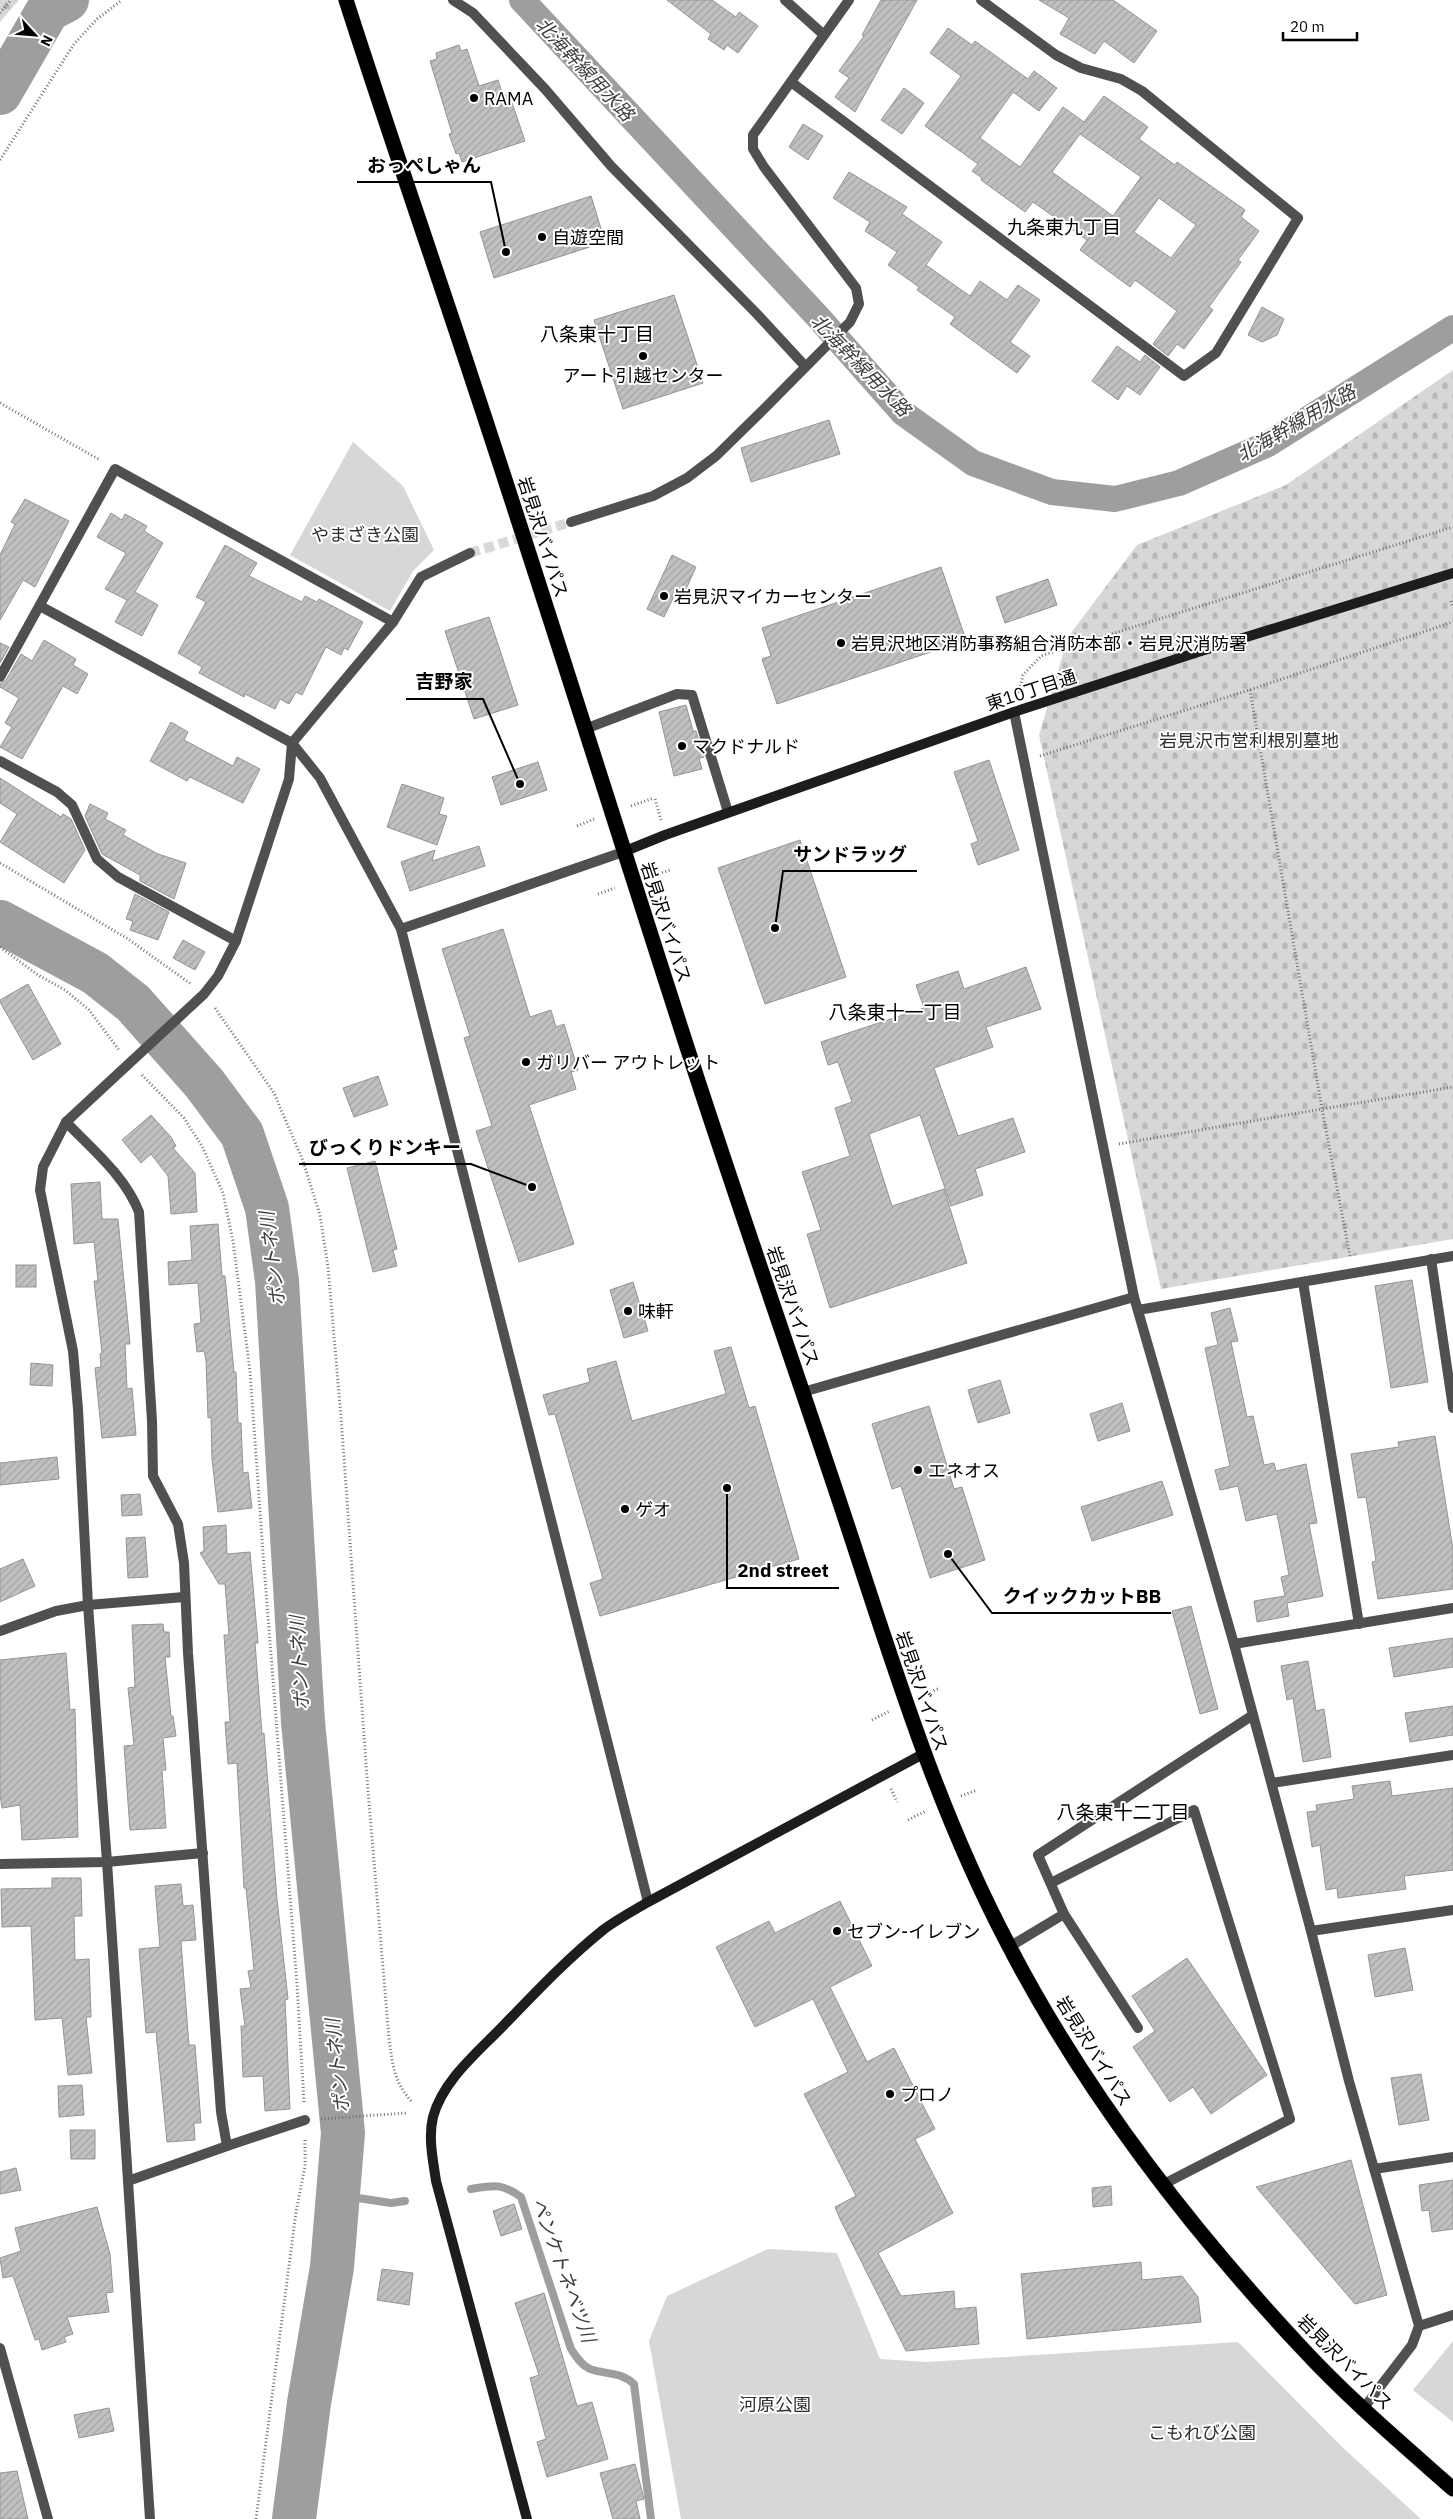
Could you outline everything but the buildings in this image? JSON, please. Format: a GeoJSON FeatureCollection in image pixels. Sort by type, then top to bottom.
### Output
{"type":"FeatureCollection","features":[{"type":"Feature","properties":{"kind":"highway","name":"岩見沢バイパス"},"geometry":{"type":"LineString","coordinates":[[351,1],[738,1206],[803,1392],[923,1754],[948,1818],[1009,1947],[1079,2065],[1113,2117],[1223,2260],[1302,2349],[1363,2409],[1453,2489]]}},
{"type":"Feature","properties":{"kind":"street"},"geometry":{"type":"LineString","coordinates":[[453,0],[473,13],[545,89],[611,166],[758,314],[805,366]]}},
{"type":"Feature","properties":{"kind":"street"},"geometry":{"type":"LineString","coordinates":[[785,0],[824,34]]}},
{"type":"Feature","properties":{"kind":"street"},"geometry":{"type":"LineString","coordinates":[[571,522],[653,496],[687,478],[723,449],[850,322],[859,304],[856,288],[764,167],[753,149],[753,135],[849,0]]}},
{"type":"Feature","properties":{"kind":"street"},"geometry":{"type":"LineString","coordinates":[[791,82],[1184,376],[1216,353],[1298,218],[1142,91],[1121,79],[1081,68],[1056,55],[982,0]]}},
{"type":"Feature","properties":{"kind":"street"},"geometry":{"type":"LineString","coordinates":[[0,677],[115,469],[393,622]]}},
{"type":"Feature","properties":{"kind":"street"},"geometry":{"type":"LineString","coordinates":[[150,2519],[108,1862],[88,1605],[78,1409],[73,1351],[40,1190],[43,1167],[66,1122],[204,994],[218,976],[236,941],[289,779],[292,743],[393,622],[420,577],[470,553]]}},
{"type":"Feature","properties":{"kind":"street","name":"東10丁目通"},"geometry":{"type":"LineString","coordinates":[[623,852],[728,812],[1014,712],[1198,652],[1453,573]]}},
{"type":"Feature","properties":{"kind":"street"},"geometry":{"type":"LineString","coordinates":[[40,606],[292,743],[320,778],[401,929],[648,1902]]}},
{"type":"Feature","properties":{"kind":"street"},"geometry":{"type":"LineString","coordinates":[[585,729],[677,694],[692,695],[728,812]]}},
{"type":"Feature","properties":{"kind":"street"},"geometry":{"type":"LineString","coordinates":[[1014,712],[1134,1297],[1234,1644],[1349,2081],[1419,2326],[1412,2346],[1363,2409]]}},
{"type":"Feature","properties":{"kind":"street"},"geometry":{"type":"LineString","coordinates":[[0,761],[57,792],[72,805],[97,859],[118,877],[236,941]]}},
{"type":"Feature","properties":{"kind":"street"},"geometry":{"type":"LineString","coordinates":[[401,929],[623,852]]}},
{"type":"Feature","properties":{"kind":"street"},"geometry":{"type":"LineString","coordinates":[[66,1122],[117,1175],[133,1197],[139,1212],[152,1421],[153,1476],[178,1524],[184,1564],[184,1597],[221,2112],[227,2146]]}},
{"type":"Feature","properties":{"kind":"street"},"geometry":{"type":"LineString","coordinates":[[1138,1310],[1453,1256]]}},
{"type":"Feature","properties":{"kind":"street"},"geometry":{"type":"LineString","coordinates":[[1431,1259],[1453,1408]]}},
{"type":"Feature","properties":{"kind":"street"},"geometry":{"type":"LineString","coordinates":[[1303,1282],[1359,1624]]}},
{"type":"Feature","properties":{"kind":"street"},"geometry":{"type":"LineString","coordinates":[[803,1392],[1134,1297]]}},
{"type":"Feature","properties":{"kind":"street"},"geometry":{"type":"LineString","coordinates":[[0,1631],[56,1611],[88,1605],[184,1597]]}},
{"type":"Feature","properties":{"kind":"street"},"geometry":{"type":"LineString","coordinates":[[1234,1644],[1453,1608]]}},
{"type":"Feature","properties":{"kind":"street"},"geometry":{"type":"LineString","coordinates":[[1138,2028],[1064,1914],[1038,1855],[1253,1715]]}},
{"type":"Feature","properties":{"kind":"street"},"geometry":{"type":"LineString","coordinates":[[527,2519],[436,2181],[431,2148],[433,2118],[440,2100],[453,2079],[538,1990],[571,1957],[605,1929],[648,1902],[923,1754]]}},
{"type":"Feature","properties":{"kind":"street"},"geometry":{"type":"LineString","coordinates":[[1272,1783],[1453,1755]]}},
{"type":"Feature","properties":{"kind":"street"},"geometry":{"type":"LineString","coordinates":[[1051,1883],[1194,1810],[1290,2118],[1164,2184]]}},
{"type":"Feature","properties":{"kind":"street"},"geometry":{"type":"LineString","coordinates":[[0,1864],[108,1862],[203,1853]]}},
{"type":"Feature","properties":{"kind":"street"},"geometry":{"type":"LineString","coordinates":[[1311,1932],[1453,1910]]}},
{"type":"Feature","properties":{"kind":"street"},"geometry":{"type":"LineString","coordinates":[[1009,1947],[1064,1914]]}},
{"type":"Feature","properties":{"kind":"street"},"geometry":{"type":"LineString","coordinates":[[128,2181],[310,2119]]}},
{"type":"Feature","properties":{"kind":"street"},"geometry":{"type":"LineString","coordinates":[[1374,2169],[1453,2157]]}},
{"type":"Feature","properties":{"kind":"street"},"geometry":{"type":"LineString","coordinates":[[1419,2326],[1453,2315]]}},
{"type":"Feature","properties":{"kind":"street"},"geometry":{"type":"LineString","coordinates":[[0,2348],[48,2519]]}},
{"type":"Feature","properties":{"kind":"path"},"geometry":{"type":"LineString","coordinates":[[0,14],[11,0]]}},
{"type":"Feature","properties":{"kind":"path"},"geometry":{"type":"LineString","coordinates":[[0,160],[74,44],[97,19],[122,0]]}},
{"type":"Feature","properties":{"kind":"path"},"geometry":{"type":"LineString","coordinates":[[0,403],[115,469]]}},
{"type":"Feature","properties":{"kind":"path"},"geometry":{"type":"LineString","coordinates":[[1014,712],[1023,675],[1041,656],[1453,526]]}},
{"type":"Feature","properties":{"kind":"path"},"geometry":{"type":"LineString","coordinates":[[1452,601],[1453,607]]}},
{"type":"Feature","properties":{"kind":"path"},"geometry":{"type":"LineString","coordinates":[[1024,760],[1250,690],[1453,622]]}},
{"type":"Feature","properties":{"kind":"path"},"geometry":{"type":"LineString","coordinates":[[1250,690],[1322,1109],[1354,1273]]}},
{"type":"Feature","properties":{"kind":"path"},"geometry":{"type":"LineString","coordinates":[[0,863],[128,939],[204,994],[225,1019],[274,1093],[303,1161],[320,1215],[328,1267],[389,2038],[393,2072],[404,2094],[412,2102]]}},
{"type":"Feature","properties":{"kind":"path"},"geometry":{"type":"LineString","coordinates":[[0,948],[38,975],[65,990],[88,1010],[104,1027],[129,1064],[184,1118],[202,1146],[223,1192],[233,1241],[250,1371],[262,1553],[297,1986],[310,2119],[256,2519]]}},
{"type":"Feature","properties":{"kind":"path"},"geometry":{"type":"LineString","coordinates":[[1103,1147],[1453,1087]]}},
{"type":"Feature","properties":{"kind":"path"},"geometry":{"type":"LineString","coordinates":[[310,2119],[407,2113]]}},
{"type":"Feature","properties":{"kind":"green space"},"geometry":{"type":"Polygon","coordinates":[[[0,0],[19,0],[0,22],[0,0]]]}},
{"type":"Feature","properties":{"kind":"green space","name":"岩見沢市営利根別墓地"},"geometry":{"type":"Polygon","coordinates":[[[1453,370],[1453,1239],[1161,1289],[1039,735],[1068,637],[1137,545],[1286,485],[1453,370]]]}},
{"type":"Feature","properties":{"kind":"green space","name":"やまざき公園"},"geometry":{"type":"Polygon","coordinates":[[[353,442],[403,486],[434,550],[413,571],[390,611],[290,555],[353,442]]]}},
{"type":"Feature","properties":{"kind":"green space"},"geometry":{"type":"Polygon","coordinates":[[[768,2249],[837,2253],[880,2359],[927,2362],[1238,2342],[1341,2446],[1421,2519],[681,2519],[649,2341],[667,2296],[768,2249]]]}},
{"type":"Feature","properties":{"kind":"green space"},"geometry":{"type":"Polygon","coordinates":[[[1453,2341],[1453,2422],[1413,2390],[1453,2341]]]}},
{"type":"Feature","properties":{"kind":"waterway","name":"ポントネ川"},"geometry":{"type":"LineString","coordinates":[[0,93],[48,10],[67,0]]}},
{"type":"Feature","properties":{"kind":"waterway","name":"北海幹線用水路"},"geometry":{"type":"LineString","coordinates":[[522,0],[818,317],[903,413],[973,463],[1052,492],[1115,499],[1179,483],[1268,444],[1453,328]]}},
{"type":"Feature","properties":{"kind":"waterway","name":"ポントネ川"},"geometry":{"type":"LineString","coordinates":[[0,922],[95,973],[133,1003],[204,1083],[242,1134],[267,1208],[277,1281],[303,1722],[343,2133],[332,2267],[309,2403],[294,2519]]}},
{"type":"Feature","properties":{"kind":"waterway","name":"ペンケトネベツ川"},"geometry":{"type":"LineString","coordinates":[[471,2189],[497,2186],[508,2189],[521,2197],[571,2349],[579,2360],[590,2369],[618,2375],[634,2384],[651,2519]]}},
{"type":"Feature","properties":{"kind":"waterway","name":"ペンケトネベツ川"},"geometry":{"type":"LineString","coordinates":[[338,2195],[391,2203],[405,2201]]}},
{"type":"Feature","properties":{"kind":"tunnel"},"geometry":{"type":"LineString","coordinates":[[470,553],[571,522]]}},
{"type":"Feature","properties":{"kind":"place","name":"RAMA"},"geometry":{"type":"Point","coordinates":[474,98]}},
{"type":"Feature","properties":{"kind":"place","name":"自遊空間"},"geometry":{"type":"Point","coordinates":[542,237]}},
{"type":"Feature","properties":{"kind":"place","name":"おっぺしゃん"},"geometry":{"type":"Point","coordinates":[506,252]}},
{"type":"Feature","properties":{"kind":"place","name":"アート引越センター"},"geometry":{"type":"Point","coordinates":[643,356]}},
{"type":"Feature","properties":{"kind":"place","name":"岩見沢マイカーセンター"},"geometry":{"type":"Point","coordinates":[664,596]}},
{"type":"Feature","properties":{"kind":"place","name":"岩見沢地区消防事務組合消防本部・岩見沢消防署"},"geometry":{"type":"Point","coordinates":[841,643]}},
{"type":"Feature","properties":{"kind":"place","name":"マクドナルド"},"geometry":{"type":"Point","coordinates":[682,746]}},
{"type":"Feature","properties":{"kind":"place","name":"吉野家"},"geometry":{"type":"Point","coordinates":[520,784]}},
{"type":"Feature","properties":{"kind":"place","name":"サンドラッグ"},"geometry":{"type":"Point","coordinates":[775,928]}},
{"type":"Feature","properties":{"kind":"place","name":"ガリバー アウトレット"},"geometry":{"type":"Point","coordinates":[526,1062]}},
{"type":"Feature","properties":{"kind":"place","name":"びっくりドンキー"},"geometry":{"type":"Point","coordinates":[532,1187]}},
{"type":"Feature","properties":{"kind":"place","name":"味軒"},"geometry":{"type":"Point","coordinates":[628,1311]}},
{"type":"Feature","properties":{"kind":"place","name":"エネオス"},"geometry":{"type":"Point","coordinates":[918,1470]}},
{"type":"Feature","properties":{"kind":"place","name":"2nd street"},"geometry":{"type":"Point","coordinates":[727,1488]}},
{"type":"Feature","properties":{"kind":"place","name":"ゲオ"},"geometry":{"type":"Point","coordinates":[625,1509]}},
{"type":"Feature","properties":{"kind":"place","name":"クイックカットBB"},"geometry":{"type":"Point","coordinates":[948,1554]}},
{"type":"Feature","properties":{"kind":"place","name":"セブン-イレブン"},"geometry":{"type":"Point","coordinates":[837,1931]}},
{"type":"Feature","properties":{"kind":"place","name":"プロノ"},"geometry":{"type":"Point","coordinates":[890,2094]}},
{"type":"Feature","properties":{"kind":"district","name":"九条東九丁目"},"geometry":{"type":"Point","coordinates":[1064,227]}},
{"type":"Feature","properties":{"kind":"district","name":"八条東十丁目"},"geometry":{"type":"Point","coordinates":[597,334]}},
{"type":"Feature","properties":{"kind":"district","name":"八条東十一丁目"},"geometry":{"type":"Point","coordinates":[895,1012]}},
{"type":"Feature","properties":{"kind":"district","name":"八条東十二丁目"},"geometry":{"type":"Point","coordinates":[1123,1812]}},
{"type":"Feature","properties":{"kind":"park label","name":"河原公園"},"geometry":{"type":"Point","coordinates":[775,2404]}},
{"type":"Feature","properties":{"kind":"park label","name":"こもれび公園"},"geometry":{"type":"Point","coordinates":[1202,2432]}}]}
